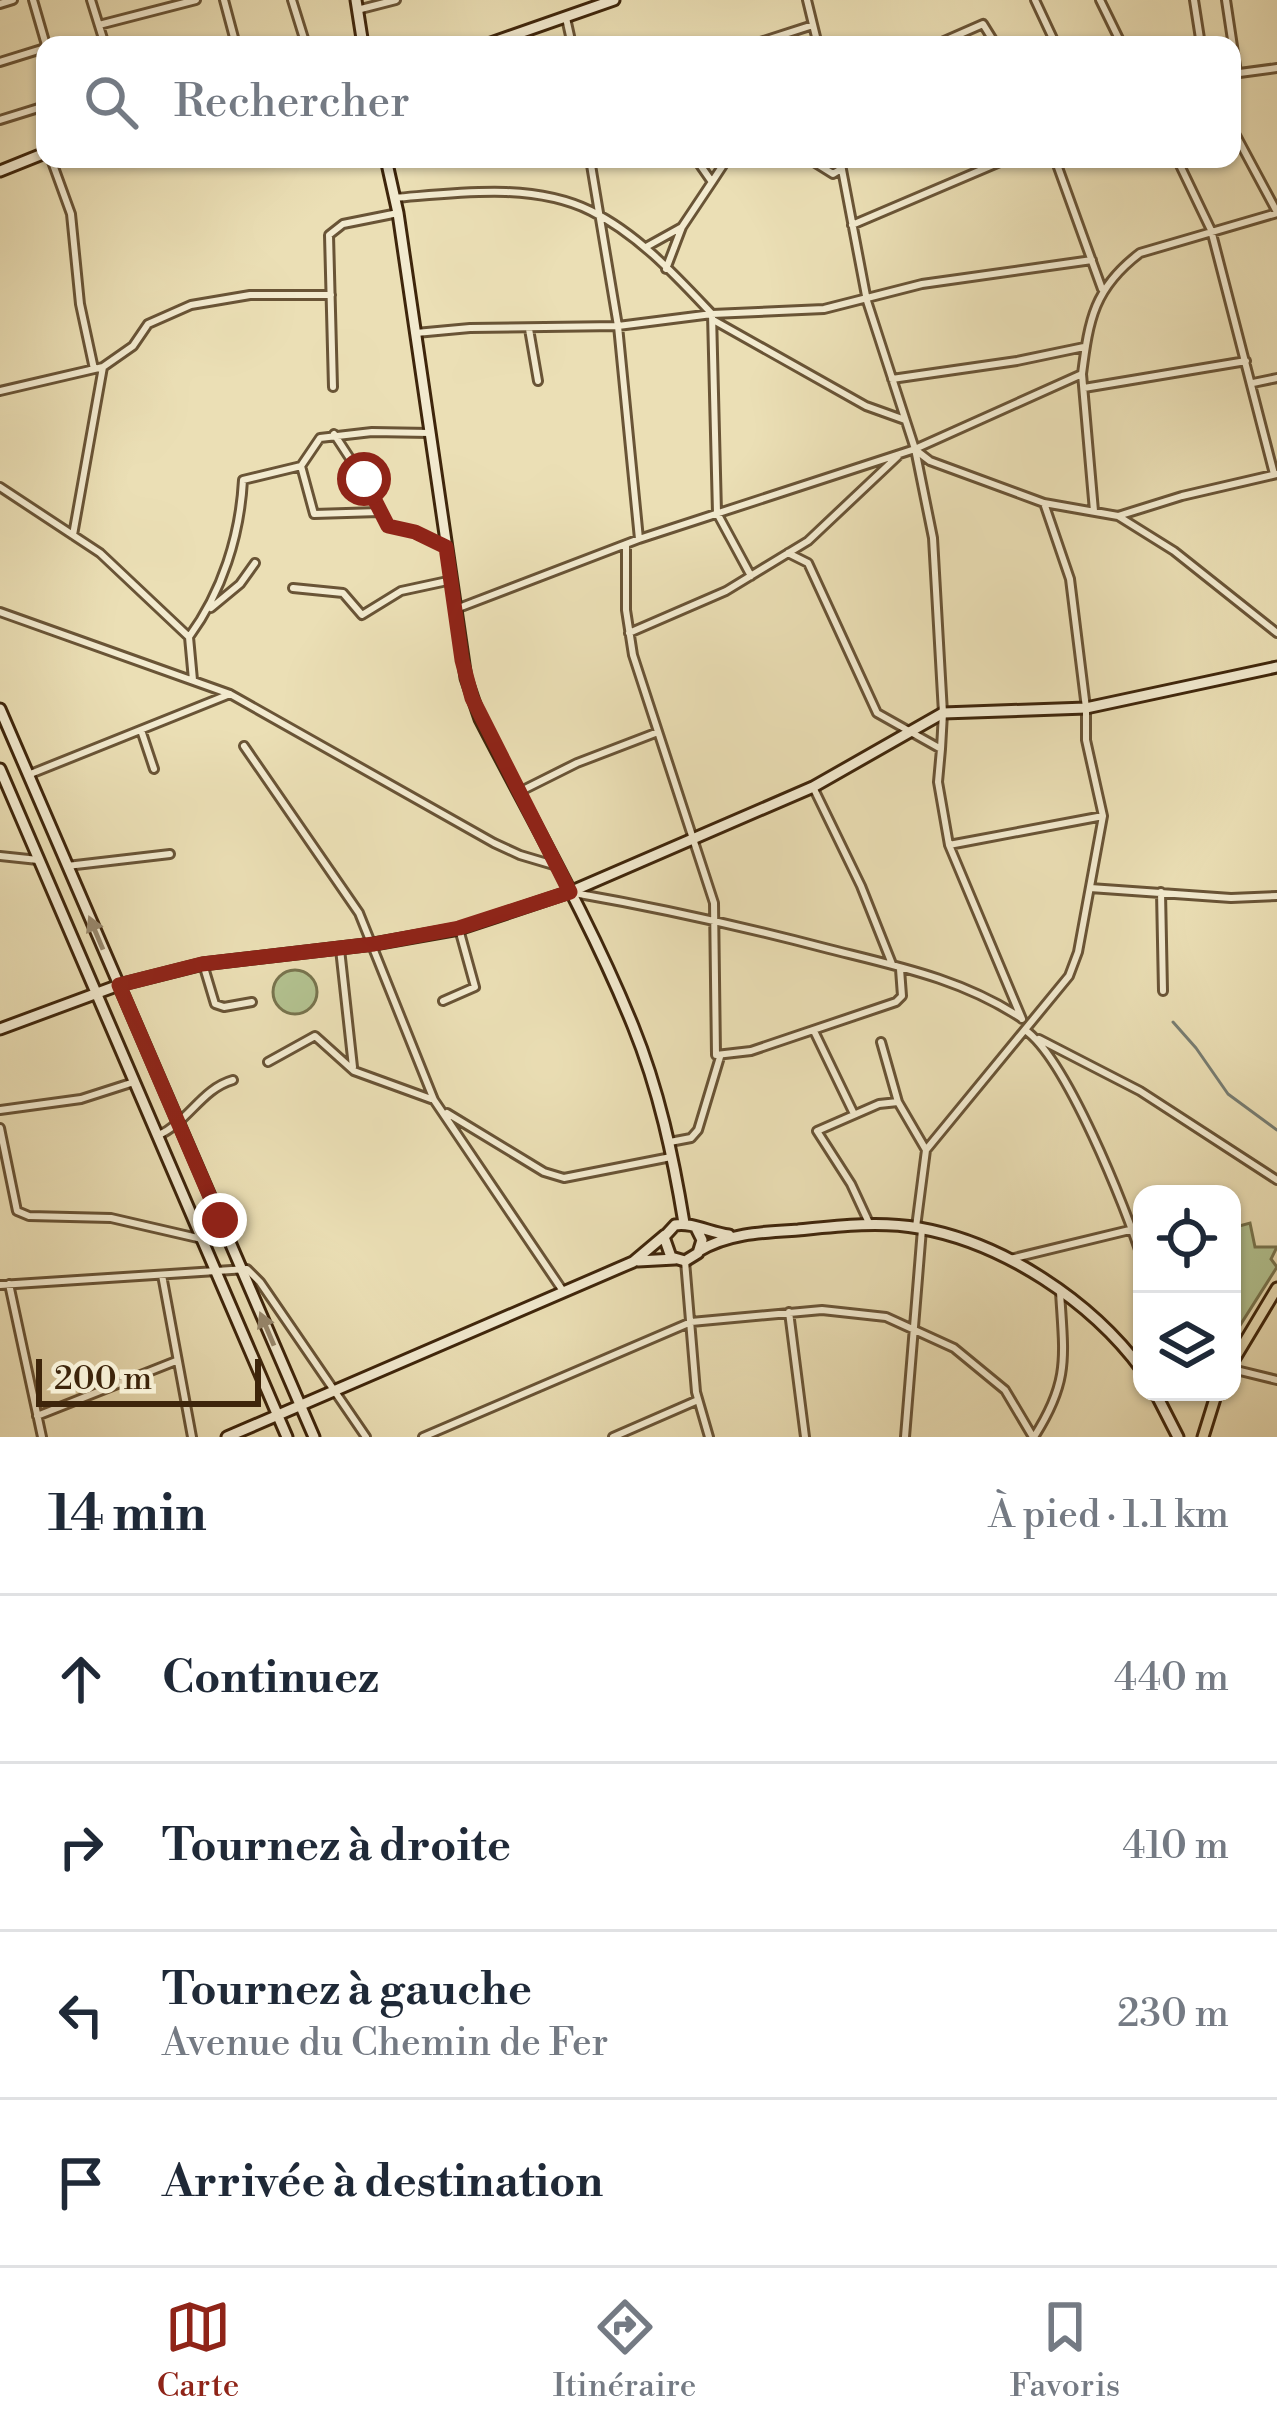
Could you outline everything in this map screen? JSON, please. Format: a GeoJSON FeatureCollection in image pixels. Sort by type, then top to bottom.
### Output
{"type":"FeatureCollection","features":[{"type":"Feature","properties":{"kind":"main road"},"geometry":{"type":"LineString","coordinates":[[512,36],[614,0]]}},
{"type":"Feature","properties":{"kind":"main road"},"geometry":{"type":"LineString","coordinates":[[356,5],[361,36]]}},
{"type":"Feature","properties":{"kind":"main road"},"geometry":{"type":"LineString","coordinates":[[0,171],[36,160]]}},
{"type":"Feature","properties":{"kind":"main road"},"geometry":{"type":"LineString","coordinates":[[388,168],[472,698],[635,1030],[674,1156],[684,1223]]}},
{"type":"Feature","properties":{"kind":"main road"},"geometry":{"type":"LineString","coordinates":[[0,1029],[119,985],[202,964],[374,944],[459,928],[570,892],[813,787],[943,713],[1086,708],[1277,667]]}},
{"type":"Feature","properties":{"kind":"main road"},"geometry":{"type":"LineString","coordinates":[[0,709],[314,1437]]}},
{"type":"Feature","properties":{"kind":"main road"},"geometry":{"type":"LineString","coordinates":[[0,769],[287,1437]]}},
{"type":"Feature","properties":{"kind":"main road"},"geometry":{"type":"LineString","coordinates":[[227,1437],[633,1262],[673,1226],[684,1223],[741,1236],[870,1226],[919,1228],[1006,1260],[1060,1288],[1096,1315],[1133,1359]]}},
{"type":"Feature","properties":{"kind":"main road"},"geometry":{"type":"LineString","coordinates":[[696,1228],[701,1238],[699,1251]]}},
{"type":"Feature","properties":{"kind":"main road"},"geometry":{"type":"LineString","coordinates":[[665,1235],[665,1249],[680,1260]]}},
{"type":"Feature","properties":{"kind":"main road"},"geometry":{"type":"LineString","coordinates":[[633,1262],[680,1260],[741,1236]]}},
{"type":"Feature","properties":{"kind":"main road"},"geometry":{"type":"LineString","coordinates":[[1241,1350],[1277,1288]]}},
{"type":"Feature","properties":{"kind":"main road"},"geometry":{"type":"LineString","coordinates":[[1161,1401],[1178,1437]]}},
{"type":"Feature","properties":{"kind":"main road"},"geometry":{"type":"LineString","coordinates":[[1203,1437],[1214,1401]]}},
{"type":"Feature","properties":{"kind":"street"},"geometry":{"type":"LineString","coordinates":[[0,4],[14,0]]}},
{"type":"Feature","properties":{"kind":"street"},"geometry":{"type":"LineString","coordinates":[[33,0],[42,36]]}},
{"type":"Feature","properties":{"kind":"street"},"geometry":{"type":"LineString","coordinates":[[91,0],[102,36]]}},
{"type":"Feature","properties":{"kind":"street"},"geometry":{"type":"LineString","coordinates":[[99,25],[196,0]]}},
{"type":"Feature","properties":{"kind":"street"},"geometry":{"type":"LineString","coordinates":[[224,0],[234,36]]}},
{"type":"Feature","properties":{"kind":"street"},"geometry":{"type":"LineString","coordinates":[[292,0],[303,36]]}},
{"type":"Feature","properties":{"kind":"street"},"geometry":{"type":"LineString","coordinates":[[356,5],[396,0]]}},
{"type":"Feature","properties":{"kind":"street"},"geometry":{"type":"LineString","coordinates":[[807,0],[816,36]]}},
{"type":"Feature","properties":{"kind":"street"},"geometry":{"type":"LineString","coordinates":[[1035,0],[1052,36]]}},
{"type":"Feature","properties":{"kind":"street"},"geometry":{"type":"LineString","coordinates":[[1100,0],[1118,36]]}},
{"type":"Feature","properties":{"kind":"street"},"geometry":{"type":"LineString","coordinates":[[1195,0],[1200,36]]}},
{"type":"Feature","properties":{"kind":"street"},"geometry":{"type":"LineString","coordinates":[[1226,0],[1230,36]]}},
{"type":"Feature","properties":{"kind":"street"},"geometry":{"type":"LineString","coordinates":[[566,18],[570,36]]}},
{"type":"Feature","properties":{"kind":"street"},"geometry":{"type":"LineString","coordinates":[[956,36],[983,24],[990,36]]}},
{"type":"Feature","properties":{"kind":"street"},"geometry":{"type":"LineString","coordinates":[[779,36],[813,25]]}},
{"type":"Feature","properties":{"kind":"street"},"geometry":{"type":"LineString","coordinates":[[0,62],[36,49]]}},
{"type":"Feature","properties":{"kind":"street"},"geometry":{"type":"LineString","coordinates":[[1241,72],[1277,68]]}},
{"type":"Feature","properties":{"kind":"street"},"geometry":{"type":"LineString","coordinates":[[0,120],[36,109]]}},
{"type":"Feature","properties":{"kind":"street"},"geometry":{"type":"LineString","coordinates":[[1094,512],[1082,374],[1102,289],[1140,254],[1277,212],[1241,145]]}},
{"type":"Feature","properties":{"kind":"street"},"geometry":{"type":"LineString","coordinates":[[52,168],[74,226],[80,304],[98,368],[73,535]]}},
{"type":"Feature","properties":{"kind":"street"},"geometry":{"type":"LineString","coordinates":[[591,168],[617,326],[639,539]]}},
{"type":"Feature","properties":{"kind":"street"},"geometry":{"type":"LineString","coordinates":[[702,168],[712,182]]}},
{"type":"Feature","properties":{"kind":"street"},"geometry":{"type":"LineString","coordinates":[[666,269],[682,227],[722,168]]}},
{"type":"Feature","properties":{"kind":"street"},"geometry":{"type":"LineString","coordinates":[[842,168],[867,301],[915,449],[938,572],[943,713],[938,782],[949,845],[1025,1024]]}},
{"type":"Feature","properties":{"kind":"street"},"geometry":{"type":"LineString","coordinates":[[852,225],[986,168]]}},
{"type":"Feature","properties":{"kind":"street"},"geometry":{"type":"LineString","coordinates":[[1058,168],[1102,289]]}},
{"type":"Feature","properties":{"kind":"street"},"geometry":{"type":"LineString","coordinates":[[1118,516],[1276,474],[1211,230],[1181,168]]}},
{"type":"Feature","properties":{"kind":"street"},"geometry":{"type":"LineString","coordinates":[[395,198],[521,193],[598,215],[646,247],[713,318],[866,406],[905,420]]}},
{"type":"Feature","properties":{"kind":"street"},"geometry":{"type":"LineString","coordinates":[[332,387],[329,235],[334,228],[398,213]]}},
{"type":"Feature","properties":{"kind":"street"},"geometry":{"type":"LineString","coordinates":[[646,247],[682,227]]}},
{"type":"Feature","properties":{"kind":"street"},"geometry":{"type":"LineString","coordinates":[[416,333],[617,326],[824,309],[922,284],[1092,260]]}},
{"type":"Feature","properties":{"kind":"street"},"geometry":{"type":"LineString","coordinates":[[0,391],[98,368],[133,346],[148,324],[191,305],[250,295],[331,295]]}},
{"type":"Feature","properties":{"kind":"street"},"geometry":{"type":"LineString","coordinates":[[713,318],[717,513],[752,576]]}},
{"type":"Feature","properties":{"kind":"street"},"geometry":{"type":"LineString","coordinates":[[529,329],[538,381]]}},
{"type":"Feature","properties":{"kind":"street"},"geometry":{"type":"LineString","coordinates":[[892,379],[1085,346]]}},
{"type":"Feature","properties":{"kind":"street"},"geometry":{"type":"LineString","coordinates":[[1084,388],[1247,361]]}},
{"type":"Feature","properties":{"kind":"street"},"geometry":{"type":"LineString","coordinates":[[456,608],[639,539],[915,449],[1082,374]]}},
{"type":"Feature","properties":{"kind":"street"},"geometry":{"type":"LineString","coordinates":[[1253,383],[1277,378]]}},
{"type":"Feature","properties":{"kind":"street"},"geometry":{"type":"LineString","coordinates":[[189,637],[208,610],[237,531],[243,480],[301,466],[320,437],[430,433]]}},
{"type":"Feature","properties":{"kind":"street"},"geometry":{"type":"LineString","coordinates":[[334,434],[391,529],[415,532],[446,547]]}},
{"type":"Feature","properties":{"kind":"street"},"geometry":{"type":"LineString","coordinates":[[915,449],[930,461],[1044,503],[1118,516],[1174,551],[1277,633]]}},
{"type":"Feature","properties":{"kind":"street"},"geometry":{"type":"LineString","coordinates":[[628,633],[752,576],[808,541],[901,454]]}},
{"type":"Feature","properties":{"kind":"street"},"geometry":{"type":"LineString","coordinates":[[301,466],[314,514],[380,512]]}},
{"type":"Feature","properties":{"kind":"street"},"geometry":{"type":"LineString","coordinates":[[0,487],[133,582],[189,637],[193,680]]}},
{"type":"Feature","properties":{"kind":"street"},"geometry":{"type":"LineString","coordinates":[[905,1437],[926,1150],[1074,967],[1103,816],[1086,740],[1070,579],[1044,503]]}},
{"type":"Feature","properties":{"kind":"street"},"geometry":{"type":"LineString","coordinates":[[808,541],[808,563],[878,713],[941,748]]}},
{"type":"Feature","properties":{"kind":"street"},"geometry":{"type":"LineString","coordinates":[[626,544],[628,633],[697,840],[716,920],[713,1050],[720,1057]]}},
{"type":"Feature","properties":{"kind":"street"},"geometry":{"type":"LineString","coordinates":[[788,553],[808,563]]}},
{"type":"Feature","properties":{"kind":"street"},"geometry":{"type":"LineString","coordinates":[[208,610],[240,584],[255,563]]}},
{"type":"Feature","properties":{"kind":"street"},"geometry":{"type":"LineString","coordinates":[[292,588],[343,592],[362,615],[396,592],[452,580]]}},
{"type":"Feature","properties":{"kind":"street"},"geometry":{"type":"LineString","coordinates":[[0,612],[230,694],[494,843],[557,866]]}},
{"type":"Feature","properties":{"kind":"street"},"geometry":{"type":"LineString","coordinates":[[28,775],[230,694]]}},
{"type":"Feature","properties":{"kind":"street"},"geometry":{"type":"LineString","coordinates":[[141,730],[154,769]]}},
{"type":"Feature","properties":{"kind":"street"},"geometry":{"type":"LineString","coordinates":[[521,791],[658,732]]}},
{"type":"Feature","properties":{"kind":"street"},"geometry":{"type":"LineString","coordinates":[[244,746],[359,913],[434,1100],[563,1292]]}},
{"type":"Feature","properties":{"kind":"street"},"geometry":{"type":"LineString","coordinates":[[720,1057],[814,1031],[901,999],[896,967],[813,787]]}},
{"type":"Feature","properties":{"kind":"street"},"geometry":{"type":"LineString","coordinates":[[949,845],[1103,816]]}},
{"type":"Feature","properties":{"kind":"street"},"geometry":{"type":"LineString","coordinates":[[68,866],[170,854]]}},
{"type":"Feature","properties":{"kind":"street"},"geometry":{"type":"LineString","coordinates":[[0,856],[39,860]]}},
{"type":"Feature","properties":{"kind":"street"},"geometry":{"type":"LineString","coordinates":[[1090,887],[1232,898],[1277,896]]}},
{"type":"Feature","properties":{"kind":"street"},"geometry":{"type":"LineString","coordinates":[[570,892],[716,920],[978,991],[1025,1024],[1039,1040],[1080,1110],[1133,1232]]}},
{"type":"Feature","properties":{"kind":"street"},"geometry":{"type":"LineString","coordinates":[[1161,892],[1163,992]]}},
{"type":"Feature","properties":{"kind":"street"},"geometry":{"type":"LineString","coordinates":[[443,1000],[475,987],[459,928]]}},
{"type":"Feature","properties":{"kind":"street"},"geometry":{"type":"LineString","coordinates":[[340,948],[354,1071]]}},
{"type":"Feature","properties":{"kind":"street"},"geometry":{"type":"LineString","coordinates":[[202,964],[215,1004],[224,1007],[252,1001]]}},
{"type":"Feature","properties":{"kind":"street"},"geometry":{"type":"LineString","coordinates":[[814,1031],[854,1114]]}},
{"type":"Feature","properties":{"kind":"street"},"geometry":{"type":"LineString","coordinates":[[268,1062],[315,1036],[354,1071],[434,1100]]}},
{"type":"Feature","properties":{"kind":"street"},"geometry":{"type":"LineString","coordinates":[[1039,1040],[1140,1091],[1277,1180]]}},
{"type":"Feature","properties":{"kind":"street"},"geometry":{"type":"LineString","coordinates":[[881,1042],[898,1102],[926,1150]]}},
{"type":"Feature","properties":{"kind":"street"},"geometry":{"type":"LineString","coordinates":[[670,1142],[691,1138],[698,1130],[720,1057]]}},
{"type":"Feature","properties":{"kind":"street"},"geometry":{"type":"LineString","coordinates":[[157,1136],[179,1126],[212,1088],[232,1080]]}},
{"type":"Feature","properties":{"kind":"street"},"geometry":{"type":"LineString","coordinates":[[0,1110],[81,1099],[134,1082]]}},
{"type":"Feature","properties":{"kind":"street"},"geometry":{"type":"LineString","coordinates":[[870,1226],[851,1184],[817,1134],[819,1129],[879,1104],[898,1102]]}},
{"type":"Feature","properties":{"kind":"street"},"geometry":{"type":"LineString","coordinates":[[443,1111],[544,1172],[564,1178],[674,1156]]}},
{"type":"Feature","properties":{"kind":"street"},"geometry":{"type":"LineString","coordinates":[[0,1128],[16,1211],[28,1216],[138,1222],[202,1239]]}},
{"type":"Feature","properties":{"kind":"street"},"geometry":{"type":"LineString","coordinates":[[1006,1260],[1132,1229]]}},
{"type":"Feature","properties":{"kind":"street"},"geometry":{"type":"LineString","coordinates":[[680,1260],[698,1400],[709,1437]]}},
{"type":"Feature","properties":{"kind":"street"},"geometry":{"type":"LineString","coordinates":[[42,1437],[4,1285],[241,1267],[260,1282],[366,1437]]}},
{"type":"Feature","properties":{"kind":"street"},"geometry":{"type":"LineString","coordinates":[[162,1275],[192,1437]]}},
{"type":"Feature","properties":{"kind":"street"},"geometry":{"type":"LineString","coordinates":[[423,1437],[691,1322],[789,1312],[855,1312],[912,1327],[955,1348],[1005,1390],[1033,1437],[1053,1410],[1061,1382],[1060,1288]]}},
{"type":"Feature","properties":{"kind":"street"},"geometry":{"type":"LineString","coordinates":[[789,1312],[805,1437]]}},
{"type":"Feature","properties":{"kind":"street"},"geometry":{"type":"LineString","coordinates":[[37,1416],[176,1360]]}},
{"type":"Feature","properties":{"kind":"street"},"geometry":{"type":"LineString","coordinates":[[1241,1369],[1277,1380]]}},
{"type":"Feature","properties":{"kind":"street"},"geometry":{"type":"LineString","coordinates":[[614,1437],[698,1400]]}},
{"type":"Feature","properties":{"kind":"green space"},"geometry":{"type":"Polygon","coordinates":[[[295,970],[310,977],[317,992],[310,1007],[295,1014],[280,1007],[273,992],[280,977],[295,970]]]}},
{"type":"Feature","properties":{"kind":"green space"},"geometry":{"type":"Polygon","coordinates":[[[1250,1223],[1255,1247],[1277,1247],[1271,1259],[1277,1267],[1241,1324],[1241,1293],[1241,1226],[1250,1223]]]}},
{"type":"Feature","properties":{"kind":"waterway"},"geometry":{"type":"LineString","coordinates":[[1173,1022],[1228,1094],[1277,1130]]}},
{"type":"Feature","properties":{"kind":"waterway"},"geometry":{"type":"LineString","coordinates":[[285,1421],[292,1437]]}},
{"type":"Feature","properties":{"kind":"route"},"geometry":{"type":"LineString","coordinates":[[220,1220],[119,985],[202,964],[374,944],[459,928],[570,892],[472,698],[446,547],[415,532],[391,529],[364,479]]}}]}
